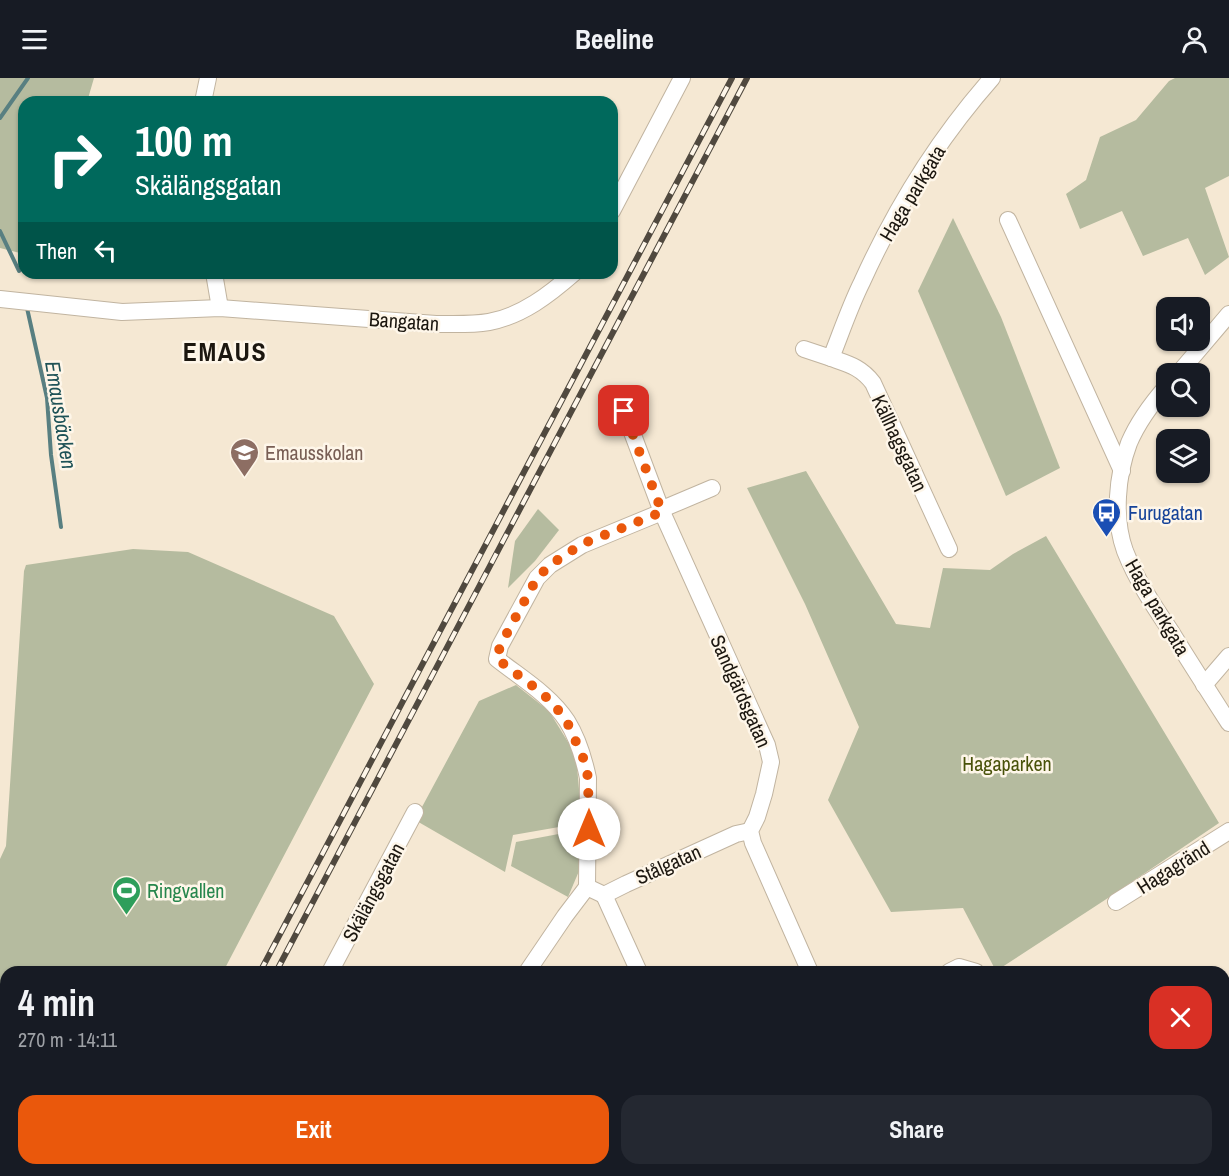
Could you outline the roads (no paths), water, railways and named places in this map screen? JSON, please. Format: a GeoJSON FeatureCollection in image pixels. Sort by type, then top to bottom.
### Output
{"type":"FeatureCollection","features":[{"type":"Feature","properties":{"kind":"street"},"geometry":{"type":"LineString","coordinates":[[204,96],[208,78]]}},
{"type":"Feature","properties":{"kind":"street"},"geometry":{"type":"LineString","coordinates":[[618,200],[682,78]]}},
{"type":"Feature","properties":{"kind":"street","name":"Haga parkgata"},"geometry":{"type":"LineString","coordinates":[[831,358],[862,282],[899,209],[962,113],[992,78]]}},
{"type":"Feature","properties":{"kind":"street"},"geometry":{"type":"LineString","coordinates":[[1008,219],[1122,471]]}},
{"type":"Feature","properties":{"kind":"street"},"geometry":{"type":"LineString","coordinates":[[218,279],[220,308]]}},
{"type":"Feature","properties":{"kind":"street","name":"Bangatan"},"geometry":{"type":"LineString","coordinates":[[0,299],[122,312],[220,308],[436,324],[465,324],[491,321],[522,310],[553,292],[567,279]]}},
{"type":"Feature","properties":{"kind":"street"},"geometry":{"type":"LineString","coordinates":[[1187,363],[1229,314]]}},
{"type":"Feature","properties":{"kind":"street"},"geometry":{"type":"LineString","coordinates":[[804,349],[831,358]]}},
{"type":"Feature","properties":{"kind":"street","name":"Källhagsgatan"},"geometry":{"type":"LineString","coordinates":[[831,358],[866,373],[873,383],[949,549]]}},
{"type":"Feature","properties":{"kind":"street","name":"Haga parkgata"},"geometry":{"type":"LineString","coordinates":[[1156,400],[1145,414],[1130,443],[1122,471],[1118,491],[1119,520],[1124,549],[1139,582],[1229,723]]}},
{"type":"Feature","properties":{"kind":"street","name":"Sandgärdsgatan"},"geometry":{"type":"LineString","coordinates":[[624,411],[662,512],[767,745],[771,762],[764,794],[750,831]]}},
{"type":"Feature","properties":{"kind":"street"},"geometry":{"type":"LineString","coordinates":[[531,966],[587,887],[588,778],[585,762],[567,722],[542,693],[497,659],[500,646],[537,578],[550,565],[582,544],[662,512],[667,507],[712,488]]}},
{"type":"Feature","properties":{"kind":"street"},"geometry":{"type":"LineString","coordinates":[[1204,686],[1229,656]]}},
{"type":"Feature","properties":{"kind":"street","name":"Skälängsgatan"},"geometry":{"type":"LineString","coordinates":[[333,966],[415,812]]}},
{"type":"Feature","properties":{"kind":"street"},"geometry":{"type":"LineString","coordinates":[[750,831],[753,843],[807,966]]}},
{"type":"Feature","properties":{"kind":"street","name":"Stålgatan"},"geometry":{"type":"LineString","coordinates":[[604,895],[736,834],[750,831]]}},
{"type":"Feature","properties":{"kind":"street","name":"Hagagränd"},"geometry":{"type":"LineString","coordinates":[[1116,902],[1229,831]]}},
{"type":"Feature","properties":{"kind":"street"},"geometry":{"type":"LineString","coordinates":[[587,887],[604,895],[636,966]]}},
{"type":"Feature","properties":{"kind":"waterway","name":"Emausbäcken"},"geometry":{"type":"LineString","coordinates":[[0,118],[28,78]]}},
{"type":"Feature","properties":{"kind":"waterway","name":"Emausbäcken"},"geometry":{"type":"LineString","coordinates":[[0,231],[18,269]]}},
{"type":"Feature","properties":{"kind":"waterway","name":"Emausbäcken"},"geometry":{"type":"LineString","coordinates":[[27,308],[47,398],[51,455],[61,527]]}},
{"type":"Feature","properties":{"kind":"railway"},"geometry":{"type":"LineString","coordinates":[[263,966],[732,78]]}},
{"type":"Feature","properties":{"kind":"railway"},"geometry":{"type":"LineString","coordinates":[[279,966],[747,78]]}},
{"type":"Feature","properties":{"kind":"place","name":"Emausskolan"},"geometry":{"type":"Point","coordinates":[244,478]}},
{"type":"Feature","properties":{"kind":"place","name":"Furugatan"},"geometry":{"type":"Point","coordinates":[1107,538]}},
{"type":"Feature","properties":{"kind":"place","name":"Ringvallen"},"geometry":{"type":"Point","coordinates":[126,916]}},
{"type":"Feature","properties":{"kind":"district","name":"EMAUS"},"geometry":{"type":"Point","coordinates":[225,351]}},
{"type":"Feature","properties":{"kind":"park label","name":"Hagaparken"},"geometry":{"type":"Point","coordinates":[1007,763]}}]}
